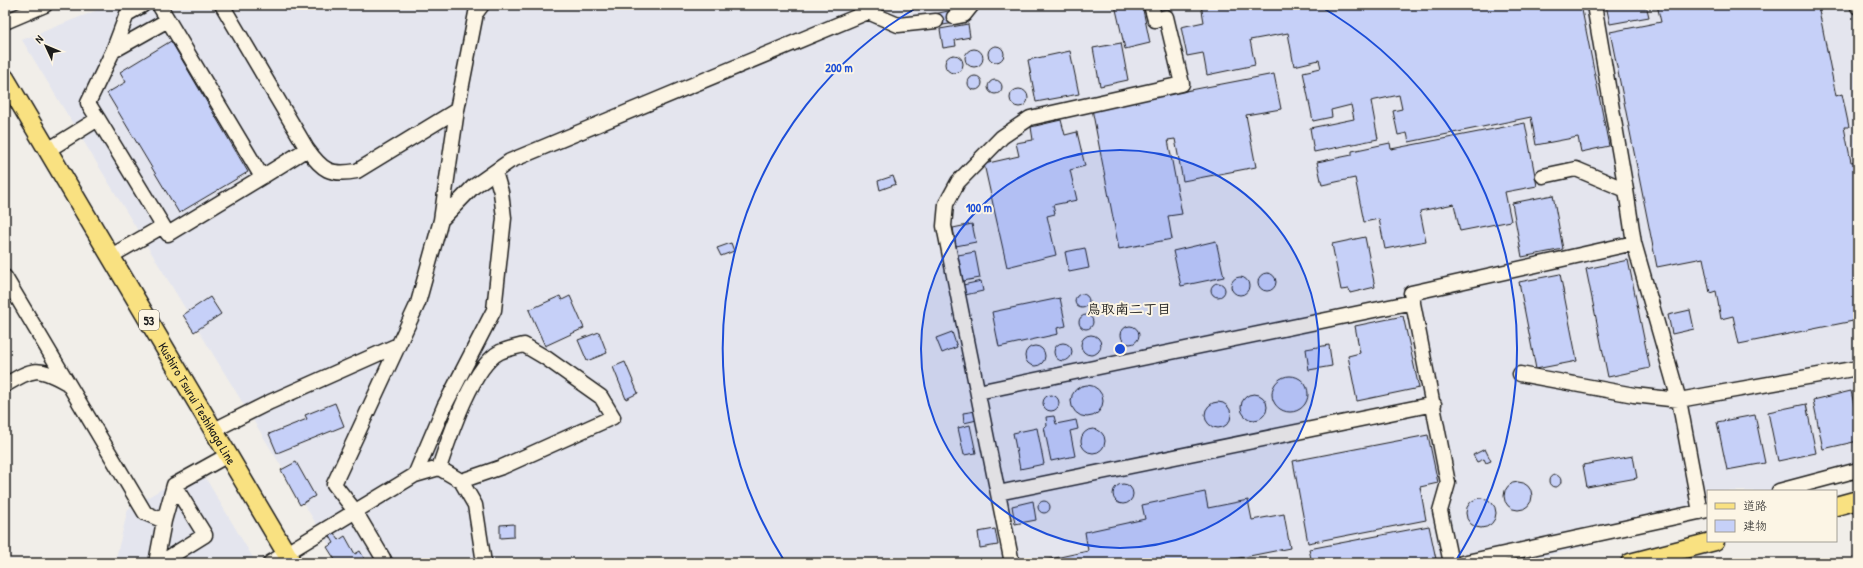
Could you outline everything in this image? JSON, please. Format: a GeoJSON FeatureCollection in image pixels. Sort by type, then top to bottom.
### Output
{"type":"FeatureCollection","features":[{"type":"Feature","properties":{"kind":"main road","name":"Kushiro Tsurui Teshikaga Line"},"geometry":{"type":"LineString","coordinates":[[5,78],[289,558]]}},
{"type":"Feature","properties":{"kind":"main road"},"geometry":{"type":"LineString","coordinates":[[1837,506],[1858,500]]}},
{"type":"Feature","properties":{"kind":"main road"},"geometry":{"type":"LineString","coordinates":[[1630,563],[1711,542]]}},
{"type":"Feature","properties":{"kind":"street"},"geometry":{"type":"LineString","coordinates":[[5,22],[45,5]]}},
{"type":"Feature","properties":{"kind":"street"},"geometry":{"type":"LineString","coordinates":[[143,5],[127,14],[113,51],[88,103],[168,234],[306,149]]}},
{"type":"Feature","properties":{"kind":"street"},"geometry":{"type":"LineString","coordinates":[[159,5],[262,177]]}},
{"type":"Feature","properties":{"kind":"street"},"geometry":{"type":"LineString","coordinates":[[222,5],[306,149],[318,164],[331,172],[344,173],[357,171],[457,110]]}},
{"type":"Feature","properties":{"kind":"street"},"geometry":{"type":"LineString","coordinates":[[383,558],[355,511],[334,484],[418,303],[441,220],[457,110],[476,13],[482,5]]}},
{"type":"Feature","properties":{"kind":"street"},"geometry":{"type":"LineString","coordinates":[[954,17],[964,15],[972,5]]}},
{"type":"Feature","properties":{"kind":"street"},"geometry":{"type":"LineString","coordinates":[[1012,563],[944,226],[946,204],[958,182],[1002,137],[1030,118],[1182,84],[1166,17],[1155,20],[1151,5]]}},
{"type":"Feature","properties":{"kind":"street"},"geometry":{"type":"LineString","coordinates":[[1462,563],[1704,511],[1679,400],[1634,243],[1594,5]]}},
{"type":"Feature","properties":{"kind":"street"},"geometry":{"type":"LineString","coordinates":[[441,220],[473,187],[510,161],[872,8],[898,25],[936,20]]}},
{"type":"Feature","properties":{"kind":"street"},"geometry":{"type":"LineString","coordinates":[[113,51],[168,20]]}},
{"type":"Feature","properties":{"kind":"street"},"geometry":{"type":"LineString","coordinates":[[48,150],[98,119]]}},
{"type":"Feature","properties":{"kind":"street"},"geometry":{"type":"LineString","coordinates":[[1543,176],[1576,169],[1626,190]]}},
{"type":"Feature","properties":{"kind":"street"},"geometry":{"type":"LineString","coordinates":[[415,474],[444,407],[494,310],[504,218],[501,192],[495,172]]}},
{"type":"Feature","properties":{"kind":"street"},"geometry":{"type":"LineString","coordinates":[[111,256],[163,226]]}},
{"type":"Feature","properties":{"kind":"street"},"geometry":{"type":"LineString","coordinates":[[1450,563],[1440,511],[1448,483],[1434,404],[1411,294],[1634,243]]}},
{"type":"Feature","properties":{"kind":"street"},"geometry":{"type":"LineString","coordinates":[[5,277],[145,513],[164,521]]}},
{"type":"Feature","properties":{"kind":"street"},"geometry":{"type":"LineString","coordinates":[[978,392],[1413,302]]}},
{"type":"Feature","properties":{"kind":"street"},"geometry":{"type":"LineString","coordinates":[[214,430],[270,402],[398,345]]}},
{"type":"Feature","properties":{"kind":"street"},"geometry":{"type":"LineString","coordinates":[[439,468],[456,419],[480,372],[499,352],[524,345],[546,358],[601,397],[613,417],[502,467],[461,481]]}},
{"type":"Feature","properties":{"kind":"street"},"geometry":{"type":"LineString","coordinates":[[1520,374],[1634,395],[1679,400],[1858,368]]}},
{"type":"Feature","properties":{"kind":"street"},"geometry":{"type":"LineString","coordinates":[[5,385],[29,371],[48,372],[68,383]]}},
{"type":"Feature","properties":{"kind":"street"},"geometry":{"type":"LineString","coordinates":[[998,493],[1434,404]]}},
{"type":"Feature","properties":{"kind":"street"},"geometry":{"type":"LineString","coordinates":[[156,563],[164,521],[174,485],[228,455]]}},
{"type":"Feature","properties":{"kind":"street"},"geometry":{"type":"LineString","coordinates":[[270,563],[289,558],[355,511],[415,474],[439,468],[461,481],[474,505],[484,563]]}},
{"type":"Feature","properties":{"kind":"street"},"geometry":{"type":"LineString","coordinates":[[1783,490],[1858,470]]}},
{"type":"Feature","properties":{"kind":"street"},"geometry":{"type":"LineString","coordinates":[[160,563],[205,535],[174,485]]}},
{"type":"Feature","properties":{"kind":"shaded area"},"geometry":{"type":"Polygon","coordinates":[[[110,5],[1858,5],[1858,473],[1795,490],[1707,490],[1707,513],[1521,563],[340,563],[22,40],[110,5]]]}},
{"type":"Feature","properties":{"kind":"shaded area"},"geometry":{"type":"Polygon","coordinates":[[[199,467],[256,563],[107,563],[116,558],[128,509],[199,467]]]}},
{"type":"Feature","properties":{"kind":"building"},"geometry":{"type":"Polygon","coordinates":[[[1115,5],[1142,5],[1150,43],[1125,49],[1115,5]]]}},
{"type":"Feature","properties":{"kind":"building"},"geometry":{"type":"Polygon","coordinates":[[[1201,5],[1581,5],[1609,146],[1581,152],[1578,137],[1536,145],[1531,117],[1409,142],[1407,133],[1398,135],[1393,111],[1402,109],[1399,95],[1371,101],[1378,139],[1314,152],[1310,128],[1354,119],[1351,105],[1331,110],[1332,117],[1313,121],[1303,72],[1321,68],[1319,60],[1294,66],[1288,33],[1250,40],[1255,65],[1207,75],[1203,53],[1187,56],[1181,27],[1204,22],[1201,5]]]}},
{"type":"Feature","properties":{"kind":"building"},"geometry":{"type":"Polygon","coordinates":[[[1606,5],[1646,5],[1649,17],[1610,24],[1606,5]]]}},
{"type":"Feature","properties":{"kind":"building"},"geometry":{"type":"Polygon","coordinates":[[[1657,5],[1818,5],[1836,96],[1842,94],[1849,127],[1844,127],[1851,162],[1858,161],[1858,320],[1739,344],[1733,316],[1721,319],[1716,291],[1710,293],[1703,258],[1657,267],[1610,32],[1661,22],[1657,5]]]}},
{"type":"Feature","properties":{"kind":"building"},"geometry":{"type":"Polygon","coordinates":[[[953,10],[955,23],[937,26],[934,14],[953,10]]]}},
{"type":"Feature","properties":{"kind":"building"},"geometry":{"type":"Polygon","coordinates":[[[968,24],[970,37],[955,40],[956,46],[943,48],[940,29],[968,24]]]}},
{"type":"Feature","properties":{"kind":"building"},"geometry":{"type":"Polygon","coordinates":[[[171,41],[248,172],[179,213],[107,93],[126,82],[120,72],[171,41]]]}},
{"type":"Feature","properties":{"kind":"building"},"geometry":{"type":"Polygon","coordinates":[[[1121,43],[1128,80],[1100,86],[1093,48],[1121,43]]]}},
{"type":"Feature","properties":{"kind":"building"},"geometry":{"type":"Polygon","coordinates":[[[993,46],[999,46],[1004,51],[1002,60],[999,62],[993,62],[988,57],[988,51],[993,46]]]}},
{"type":"Feature","properties":{"kind":"building"},"geometry":{"type":"Polygon","coordinates":[[[970,49],[978,49],[983,54],[981,65],[978,67],[970,67],[965,62],[965,54],[970,49]]]}},
{"type":"Feature","properties":{"kind":"building"},"geometry":{"type":"Polygon","coordinates":[[[1070,51],[1079,94],[1036,102],[1028,60],[1070,51]]]}},
{"type":"Feature","properties":{"kind":"building"},"geometry":{"type":"Polygon","coordinates":[[[954,55],[960,58],[963,64],[960,70],[954,73],[948,70],[945,64],[948,58],[954,55]]]}},
{"type":"Feature","properties":{"kind":"building"},"geometry":{"type":"Polygon","coordinates":[[[1274,74],[1281,109],[1246,115],[1256,167],[1183,181],[1175,139],[1168,140],[1182,214],[1168,216],[1172,239],[1119,249],[1092,109],[1274,74]]]}},
{"type":"Feature","properties":{"kind":"building"},"geometry":{"type":"Polygon","coordinates":[[[975,76],[980,78],[982,83],[980,88],[975,90],[970,88],[968,83],[970,78],[975,76]]]}},
{"type":"Feature","properties":{"kind":"building"},"geometry":{"type":"Polygon","coordinates":[[[992,80],[998,80],[1002,84],[1002,90],[998,94],[992,94],[988,90],[988,84],[992,80]]]}},
{"type":"Feature","properties":{"kind":"building"},"geometry":{"type":"Polygon","coordinates":[[[1019,89],[1025,92],[1028,98],[1025,104],[1019,107],[1013,104],[1010,98],[1013,92],[1019,89]]]}},
{"type":"Feature","properties":{"kind":"building"},"geometry":{"type":"Polygon","coordinates":[[[1061,120],[1065,135],[1077,132],[1085,166],[1070,170],[1077,200],[1053,205],[1055,214],[1047,216],[1056,255],[1007,267],[984,164],[1019,156],[1016,143],[1033,140],[1031,127],[1061,120]]]}},
{"type":"Feature","properties":{"kind":"building"},"geometry":{"type":"Polygon","coordinates":[[[1525,123],[1537,186],[1505,192],[1511,221],[1460,231],[1454,204],[1420,211],[1426,241],[1385,249],[1379,219],[1364,222],[1355,178],[1322,185],[1317,162],[1352,155],[1352,151],[1390,143],[1391,149],[1525,123]]]}},
{"type":"Feature","properties":{"kind":"building"},"geometry":{"type":"Polygon","coordinates":[[[893,176],[896,184],[880,190],[878,181],[893,176]]]}},
{"type":"Feature","properties":{"kind":"building"},"geometry":{"type":"Polygon","coordinates":[[[1553,195],[1563,249],[1522,257],[1512,203],[1553,195]]]}},
{"type":"Feature","properties":{"kind":"building"},"geometry":{"type":"Polygon","coordinates":[[[972,224],[976,242],[956,246],[953,228],[972,224]]]}},
{"type":"Feature","properties":{"kind":"building"},"geometry":{"type":"Polygon","coordinates":[[[1365,237],[1375,287],[1350,293],[1349,289],[1341,290],[1332,244],[1365,237]]]}},
{"type":"Feature","properties":{"kind":"building"},"geometry":{"type":"Polygon","coordinates":[[[1216,241],[1224,277],[1181,286],[1173,251],[1216,241]]]}},
{"type":"Feature","properties":{"kind":"building"},"geometry":{"type":"Polygon","coordinates":[[[731,243],[734,251],[721,256],[717,248],[731,243]]]}},
{"type":"Feature","properties":{"kind":"building"},"geometry":{"type":"Polygon","coordinates":[[[1085,248],[1089,268],[1069,272],[1065,252],[1085,248]]]}},
{"type":"Feature","properties":{"kind":"building"},"geometry":{"type":"Polygon","coordinates":[[[975,252],[980,278],[963,281],[958,255],[975,252]]]}},
{"type":"Feature","properties":{"kind":"building"},"geometry":{"type":"Polygon","coordinates":[[[1628,260],[1650,368],[1608,377],[1586,269],[1628,260]]]}},
{"type":"Feature","properties":{"kind":"building"},"geometry":{"type":"Polygon","coordinates":[[[1267,273],[1273,276],[1276,282],[1273,288],[1267,291],[1261,288],[1258,282],[1261,276],[1267,273]]]}},
{"type":"Feature","properties":{"kind":"building"},"geometry":{"type":"Polygon","coordinates":[[[1560,274],[1577,361],[1536,369],[1519,282],[1560,274]]]}},
{"type":"Feature","properties":{"kind":"building"},"geometry":{"type":"Polygon","coordinates":[[[1236,277],[1244,277],[1249,282],[1247,293],[1244,295],[1236,295],[1231,290],[1231,282],[1236,277]]]}},
{"type":"Feature","properties":{"kind":"building"},"geometry":{"type":"Polygon","coordinates":[[[981,281],[983,291],[965,295],[963,285],[981,281]]]}},
{"type":"Feature","properties":{"kind":"building"},"geometry":{"type":"Polygon","coordinates":[[[1215,283],[1221,283],[1225,287],[1225,293],[1221,297],[1215,297],[1211,293],[1211,287],[1215,283]]]}},
{"type":"Feature","properties":{"kind":"building"},"geometry":{"type":"Polygon","coordinates":[[[1079,294],[1085,294],[1089,298],[1089,304],[1085,308],[1079,308],[1075,304],[1075,298],[1079,294]]]}},
{"type":"Feature","properties":{"kind":"building"},"geometry":{"type":"Polygon","coordinates":[[[560,296],[562,300],[570,296],[584,328],[545,346],[529,310],[560,296]]]}},
{"type":"Feature","properties":{"kind":"building"},"geometry":{"type":"Polygon","coordinates":[[[210,297],[221,314],[194,332],[183,315],[210,297]]]}},
{"type":"Feature","properties":{"kind":"building"},"geometry":{"type":"Polygon","coordinates":[[[1060,298],[1066,326],[1057,328],[1058,334],[999,347],[992,312],[1060,298]]]}},
{"type":"Feature","properties":{"kind":"building"},"geometry":{"type":"Polygon","coordinates":[[[1690,310],[1694,329],[1672,334],[1668,315],[1690,310]]]}},
{"type":"Feature","properties":{"kind":"building"},"geometry":{"type":"Polygon","coordinates":[[[1086,315],[1091,317],[1093,322],[1091,327],[1086,329],[1081,327],[1079,322],[1081,317],[1086,315]]]}},
{"type":"Feature","properties":{"kind":"building"},"geometry":{"type":"Polygon","coordinates":[[[1403,316],[1419,388],[1357,401],[1348,356],[1360,353],[1355,326],[1403,316]]]}},
{"type":"Feature","properties":{"kind":"building"},"geometry":{"type":"Polygon","coordinates":[[[1130,326],[1136,329],[1139,335],[1136,341],[1130,344],[1124,341],[1121,335],[1124,329],[1130,326]]]}},
{"type":"Feature","properties":{"kind":"building"},"geometry":{"type":"Polygon","coordinates":[[[599,332],[607,353],[587,361],[578,340],[599,332]]]}},
{"type":"Feature","properties":{"kind":"building"},"geometry":{"type":"Polygon","coordinates":[[[952,332],[957,347],[942,353],[936,338],[952,332]]]}},
{"type":"Feature","properties":{"kind":"building"},"geometry":{"type":"Polygon","coordinates":[[[1087,335],[1095,335],[1101,341],[1101,349],[1095,355],[1087,355],[1081,349],[1081,341],[1087,335]]]}},
{"type":"Feature","properties":{"kind":"building"},"geometry":{"type":"Polygon","coordinates":[[[1059,343],[1067,343],[1072,348],[1070,359],[1067,361],[1059,361],[1054,356],[1054,348],[1059,343]]]}},
{"type":"Feature","properties":{"kind":"building"},"geometry":{"type":"Polygon","coordinates":[[[1329,345],[1332,366],[1309,370],[1306,349],[1329,345]]]}},
{"type":"Feature","properties":{"kind":"building"},"geometry":{"type":"Polygon","coordinates":[[[1035,346],[1042,349],[1045,356],[1042,363],[1035,366],[1028,363],[1025,356],[1028,349],[1035,346]]]}},
{"type":"Feature","properties":{"kind":"building"},"geometry":{"type":"Polygon","coordinates":[[[625,362],[638,393],[626,399],[613,367],[625,362]]]}},
{"type":"Feature","properties":{"kind":"building"},"geometry":{"type":"Polygon","coordinates":[[[1294,376],[1303,381],[1307,387],[1307,401],[1303,407],[1294,412],[1286,412],[1277,407],[1273,401],[1272,390],[1277,381],[1283,377],[1294,376]]]}},
{"type":"Feature","properties":{"kind":"building"},"geometry":{"type":"Polygon","coordinates":[[[1084,385],[1090,385],[1099,389],[1103,401],[1099,413],[1090,417],[1084,417],[1075,413],[1071,404],[1071,398],[1075,389],[1084,385]]]}},
{"type":"Feature","properties":{"kind":"building"},"geometry":{"type":"Polygon","coordinates":[[[1851,391],[1858,423],[1858,441],[1823,449],[1813,400],[1851,391]]]}},
{"type":"Feature","properties":{"kind":"building"},"geometry":{"type":"Polygon","coordinates":[[[1254,394],[1264,397],[1267,407],[1264,417],[1254,420],[1244,417],[1241,407],[1244,397],[1254,394]]]}},
{"type":"Feature","properties":{"kind":"building"},"geometry":{"type":"Polygon","coordinates":[[[1048,395],[1054,395],[1059,400],[1057,409],[1054,411],[1048,411],[1043,406],[1043,400],[1048,395]]]}},
{"type":"Feature","properties":{"kind":"building"},"geometry":{"type":"Polygon","coordinates":[[[1218,402],[1227,406],[1231,415],[1227,424],[1218,428],[1209,424],[1205,415],[1209,406],[1218,402]]]}},
{"type":"Feature","properties":{"kind":"building"},"geometry":{"type":"Polygon","coordinates":[[[335,403],[344,426],[277,453],[269,434],[307,419],[305,415],[335,403]]]}},
{"type":"Feature","properties":{"kind":"building"},"geometry":{"type":"Polygon","coordinates":[[[1806,404],[1816,453],[1778,461],[1768,412],[1806,404]]]}},
{"type":"Feature","properties":{"kind":"building"},"geometry":{"type":"Polygon","coordinates":[[[976,411],[977,420],[964,423],[963,413],[976,411]]]}},
{"type":"Feature","properties":{"kind":"building"},"geometry":{"type":"Polygon","coordinates":[[[1755,415],[1765,463],[1727,470],[1717,422],[1755,415]]]}},
{"type":"Feature","properties":{"kind":"building"},"geometry":{"type":"Polygon","coordinates":[[[1054,416],[1056,424],[1076,420],[1078,429],[1070,431],[1075,456],[1051,461],[1044,427],[1047,426],[1046,417],[1054,416]]]}},
{"type":"Feature","properties":{"kind":"building"},"geometry":{"type":"Polygon","coordinates":[[[970,425],[976,453],[964,455],[958,428],[970,425]]]}},
{"type":"Feature","properties":{"kind":"building"},"geometry":{"type":"Polygon","coordinates":[[[1037,428],[1044,464],[1020,469],[1013,433],[1037,428]]]}},
{"type":"Feature","properties":{"kind":"building"},"geometry":{"type":"Polygon","coordinates":[[[1093,429],[1102,432],[1105,441],[1102,450],[1093,453],[1084,450],[1081,441],[1084,432],[1093,429]]]}},
{"type":"Feature","properties":{"kind":"building"},"geometry":{"type":"Polygon","coordinates":[[[1428,435],[1438,483],[1420,487],[1426,520],[1308,543],[1293,461],[1428,435]]]}},
{"type":"Feature","properties":{"kind":"building"},"geometry":{"type":"Polygon","coordinates":[[[1485,449],[1491,461],[1486,463],[1484,459],[1477,462],[1473,455],[1485,449]]]}},
{"type":"Feature","properties":{"kind":"building"},"geometry":{"type":"Polygon","coordinates":[[[1633,456],[1637,478],[1587,487],[1583,465],[1633,456]]]}},
{"type":"Feature","properties":{"kind":"building"},"geometry":{"type":"Polygon","coordinates":[[[296,462],[315,496],[300,505],[281,470],[296,462]]]}},
{"type":"Feature","properties":{"kind":"building"},"geometry":{"type":"Polygon","coordinates":[[[1557,475],[1560,476],[1560,486],[1553,487],[1550,486],[1549,479],[1550,476],[1557,475]]]}},
{"type":"Feature","properties":{"kind":"building"},"geometry":{"type":"Polygon","coordinates":[[[1518,482],[1524,483],[1528,486],[1531,490],[1531,502],[1528,506],[1524,509],[1518,510],[1512,509],[1508,506],[1505,502],[1504,496],[1505,490],[1508,486],[1512,483],[1518,482]]]}},
{"type":"Feature","properties":{"kind":"building"},"geometry":{"type":"Polygon","coordinates":[[[1123,484],[1130,487],[1133,494],[1130,501],[1123,504],[1116,501],[1113,494],[1116,487],[1123,484]]]}},
{"type":"Feature","properties":{"kind":"building"},"geometry":{"type":"Polygon","coordinates":[[[1205,492],[1208,508],[1248,500],[1252,520],[1284,514],[1290,548],[1214,563],[1041,563],[1041,561],[1088,551],[1085,532],[1145,519],[1142,505],[1205,492]]]}},
{"type":"Feature","properties":{"kind":"building"},"geometry":{"type":"Polygon","coordinates":[[[1481,498],[1492,502],[1496,513],[1492,524],[1481,528],[1470,524],[1466,513],[1470,502],[1481,498]]]}},
{"type":"Feature","properties":{"kind":"building"},"geometry":{"type":"Polygon","coordinates":[[[1033,501],[1036,520],[1015,524],[1012,506],[1033,501]]]}},
{"type":"Feature","properties":{"kind":"building"},"geometry":{"type":"Polygon","coordinates":[[[1042,501],[1046,501],[1050,507],[1046,513],[1042,513],[1038,509],[1038,505],[1042,501]]]}},
{"type":"Feature","properties":{"kind":"building"},"geometry":{"type":"Polygon","coordinates":[[[514,524],[514,537],[500,538],[500,525],[514,524]]]}},
{"type":"Feature","properties":{"kind":"building"},"geometry":{"type":"Polygon","coordinates":[[[1429,526],[1436,559],[1417,563],[1312,563],[1309,549],[1429,526]]]}},
{"type":"Feature","properties":{"kind":"building"},"geometry":{"type":"Polygon","coordinates":[[[995,529],[998,545],[980,548],[978,532],[995,529]]]}},
{"type":"Feature","properties":{"kind":"building"},"geometry":{"type":"Polygon","coordinates":[[[334,533],[339,540],[345,536],[355,554],[360,551],[367,563],[337,563],[327,547],[334,543],[330,536],[334,533]]]}},
{"type":"Feature","properties":{"kind":"building"},"geometry":{"type":"Polygon","coordinates":[[[390,554],[395,563],[375,563],[383,558],[390,554]]]}},
{"type":"Feature","properties":{"kind":"building"},"geometry":{"type":"Polygon","coordinates":[[[1285,559],[1291,563],[1277,563],[1281,560],[1285,559]]]}},
{"type":"Feature","properties":{"kind":"district","name":"鳥取南二丁目"},"geometry":{"type":"Point","coordinates":[1129,308]}}]}
